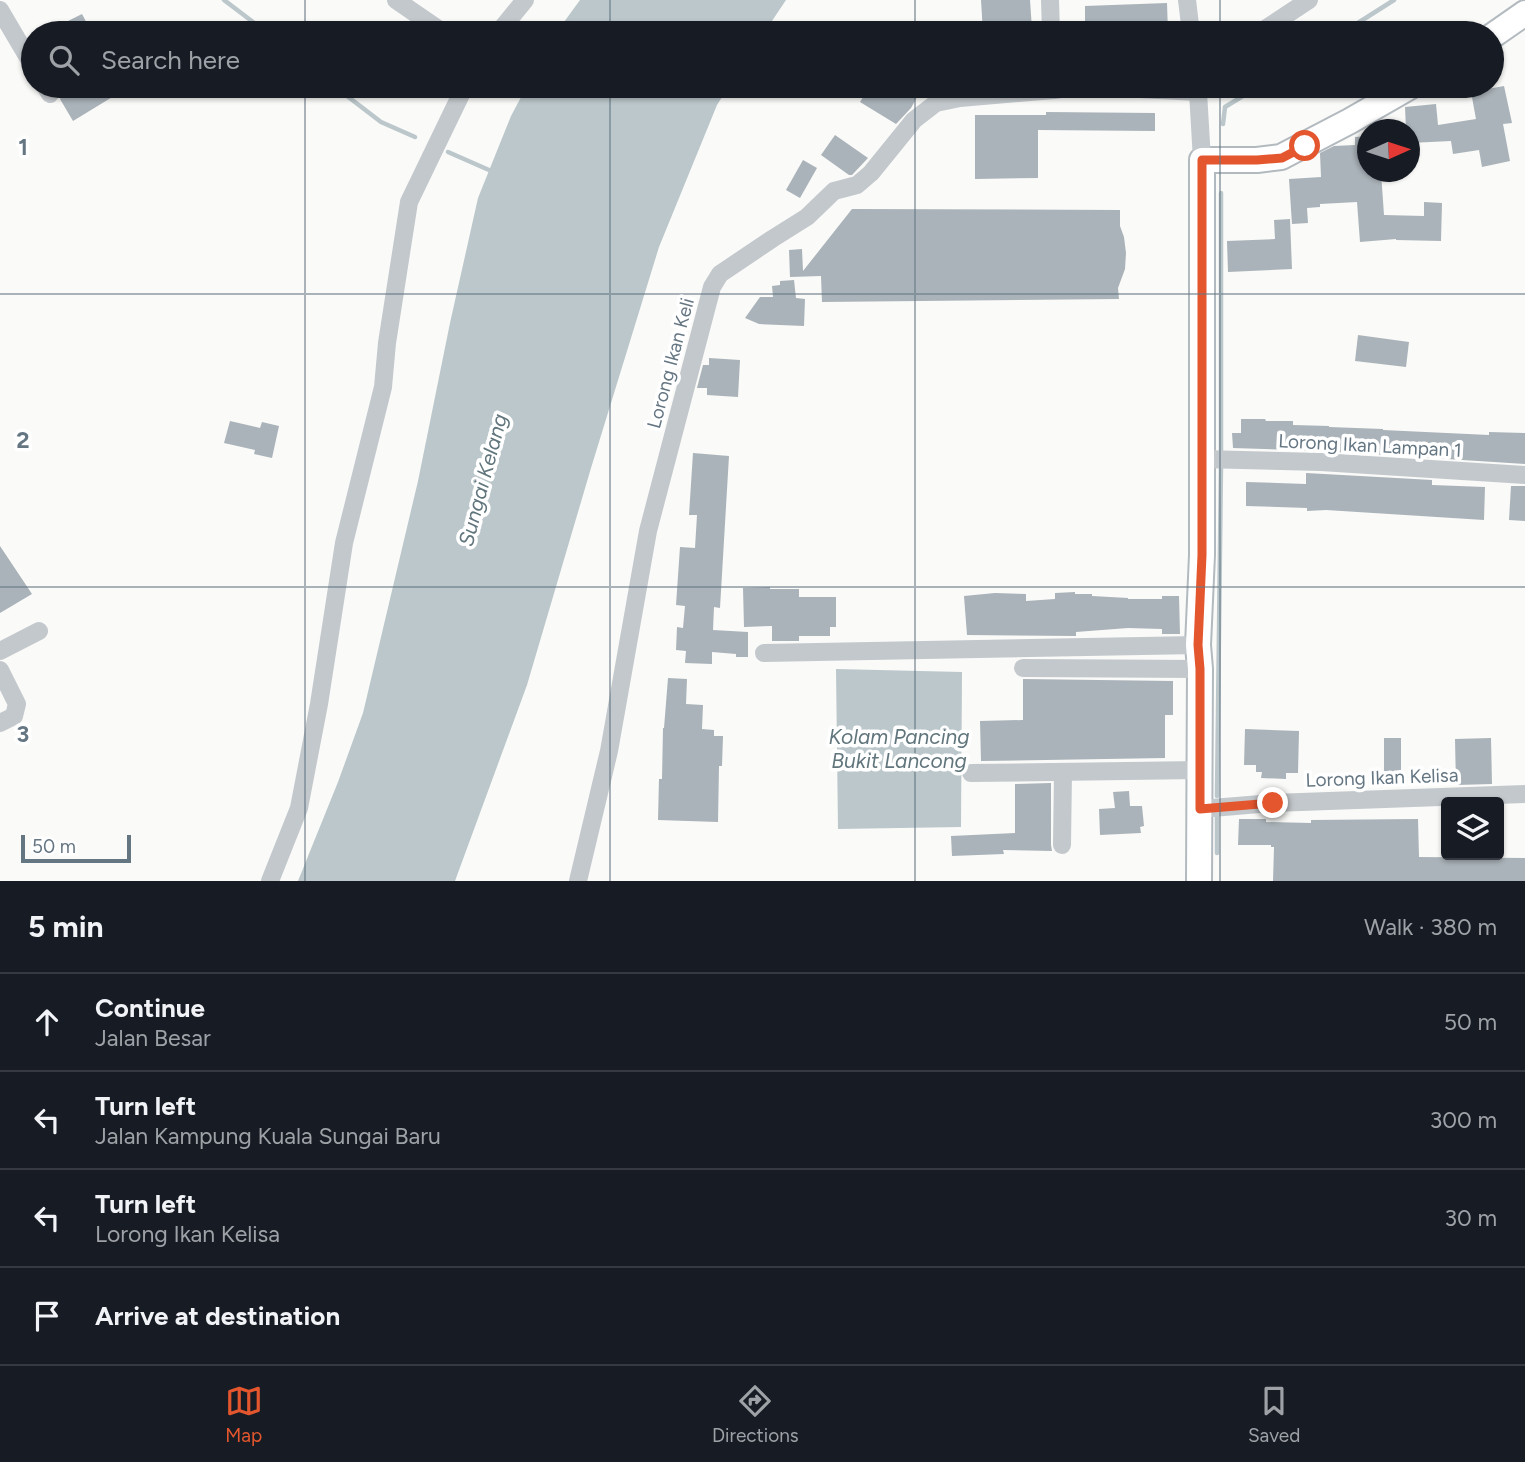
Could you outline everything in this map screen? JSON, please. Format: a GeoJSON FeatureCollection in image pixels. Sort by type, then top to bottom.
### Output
{"type":"FeatureCollection","features":[{"type":"Feature","properties":{"kind":"street"},"geometry":{"type":"LineString","coordinates":[[396,0],[427,21]]}},
{"type":"Feature","properties":{"kind":"street"},"geometry":{"type":"LineString","coordinates":[[508,21],[525,0]]}},
{"type":"Feature","properties":{"kind":"street"},"geometry":{"type":"LineString","coordinates":[[1050,0],[1051,21]]}},
{"type":"Feature","properties":{"kind":"street"},"geometry":{"type":"LineString","coordinates":[[1187,0],[1190,21]]}},
{"type":"Feature","properties":{"kind":"street"},"geometry":{"type":"LineString","coordinates":[[1277,21],[1309,0]]}},
{"type":"Feature","properties":{"kind":"street"},"geometry":{"type":"LineString","coordinates":[[0,10],[21,46]]}},
{"type":"Feature","properties":{"kind":"street"},"geometry":{"type":"LineString","coordinates":[[1504,28],[1525,13]]}},
{"type":"Feature","properties":{"kind":"street"},"geometry":{"type":"LineString","coordinates":[[270,881],[299,808],[319,704],[344,543],[383,387],[387,343],[409,202],[459,98]]}},
{"type":"Feature","properties":{"kind":"street","name":"Lorong Ikan Keli"},"geometry":{"type":"LineString","coordinates":[[578,881],[610,751],[648,531],[712,287],[720,274],[807,217],[834,191],[857,185],[871,173],[914,120],[936,103],[960,98]]}},
{"type":"Feature","properties":{"kind":"street","name":"Lorong Ikan Keli"},"geometry":{"type":"LineString","coordinates":[[1199,98],[1202,160]]}},
{"type":"Feature","properties":{"kind":"street"},"geometry":{"type":"LineString","coordinates":[[1199,881],[1202,555],[1214,459],[1202,160],[1282,158],[1390,98]]}},
{"type":"Feature","properties":{"kind":"street","name":"Lorong Ikan Lampan 1"},"geometry":{"type":"LineString","coordinates":[[1214,459],[1321,462],[1525,475]]}},
{"type":"Feature","properties":{"kind":"street"},"geometry":{"type":"LineString","coordinates":[[0,651],[39,631]]}},
{"type":"Feature","properties":{"kind":"street"},"geometry":{"type":"LineString","coordinates":[[764,653],[1199,657]]}},
{"type":"Feature","properties":{"kind":"street"},"geometry":{"type":"LineString","coordinates":[[1023,668],[1199,657]]}},
{"type":"Feature","properties":{"kind":"street"},"geometry":{"type":"LineString","coordinates":[[0,670],[17,704],[14,716],[0,723]]}},
{"type":"Feature","properties":{"kind":"street"},"geometry":{"type":"LineString","coordinates":[[971,773],[1200,771]]}},
{"type":"Feature","properties":{"kind":"street"},"geometry":{"type":"LineString","coordinates":[[1062,845],[1063,772]]}},
{"type":"Feature","properties":{"kind":"street","name":"Lorong Ikan Kelisa"},"geometry":{"type":"LineString","coordinates":[[1200,809],[1273,803],[1525,794]]}},
{"type":"Feature","properties":{"kind":"water"},"geometry":{"type":"Polygon","coordinates":[[[580,0],[786,0],[772,21],[565,21],[580,0]]]}},
{"type":"Feature","properties":{"kind":"water","name":"Sungai Kelang"},"geometry":{"type":"Polygon","coordinates":[[[521,98],[721,98],[659,247],[527,685],[455,881],[298,881],[363,713],[418,481],[478,198],[521,98]]]}},
{"type":"Feature","properties":{"kind":"water","name":"Kolam Pancing Bukit Lancong"},"geometry":{"type":"Polygon","coordinates":[[[836,669],[962,672],[961,827],[838,829],[836,669]]]}},
{"type":"Feature","properties":{"kind":"building"},"geometry":{"type":"Polygon","coordinates":[[[981,0],[1030,0],[1031,21],[982,21],[981,0]]]}},
{"type":"Feature","properties":{"kind":"building"},"geometry":{"type":"Polygon","coordinates":[[[1167,3],[1168,21],[1085,21],[1085,6],[1167,3]]]}},
{"type":"Feature","properties":{"kind":"building"},"geometry":{"type":"Polygon","coordinates":[[[82,14],[86,21],[68,21],[82,14]]]}},
{"type":"Feature","properties":{"kind":"building"},"geometry":{"type":"Polygon","coordinates":[[[1504,86],[1512,123],[1503,124],[1510,161],[1482,167],[1479,150],[1453,154],[1451,141],[1420,143],[1420,119],[1406,119],[1405,107],[1436,104],[1438,125],[1476,119],[1472,98],[1504,98],[1504,86]]]}},
{"type":"Feature","properties":{"kind":"building"},"geometry":{"type":"Polygon","coordinates":[[[60,98],[111,98],[73,121],[60,98]]]}},
{"type":"Feature","properties":{"kind":"building"},"geometry":{"type":"Polygon","coordinates":[[[862,98],[916,98],[896,124],[860,102],[862,98]]]}},
{"type":"Feature","properties":{"kind":"building"},"geometry":{"type":"Polygon","coordinates":[[[1046,112],[1155,113],[1155,131],[1038,130],[1038,178],[975,179],[975,115],[1046,115],[1046,112]]]}},
{"type":"Feature","properties":{"kind":"building"},"geometry":{"type":"Polygon","coordinates":[[[835,135],[868,158],[852,175],[821,155],[835,135]]]}},
{"type":"Feature","properties":{"kind":"building"},"geometry":{"type":"Polygon","coordinates":[[[1355,137],[1357,182],[1382,182],[1384,215],[1424,216],[1424,202],[1442,203],[1441,241],[1396,239],[1360,242],[1357,202],[1320,204],[1320,207],[1307,208],[1308,223],[1292,224],[1289,179],[1321,177],[1320,153],[1334,146],[1355,145],[1355,137]]]}},
{"type":"Feature","properties":{"kind":"building"},"geometry":{"type":"Polygon","coordinates":[[[803,160],[817,168],[800,198],[786,190],[803,160]]]}},
{"type":"Feature","properties":{"kind":"building"},"geometry":{"type":"Polygon","coordinates":[[[852,209],[1120,210],[1120,226],[1126,253],[1125,269],[1118,288],[1119,299],[822,302],[821,276],[790,277],[789,250],[802,249],[803,271],[852,209]]]}},
{"type":"Feature","properties":{"kind":"building"},"geometry":{"type":"Polygon","coordinates":[[[1290,219],[1292,269],[1228,272],[1227,241],[1275,239],[1274,220],[1290,219]]]}},
{"type":"Feature","properties":{"kind":"building"},"geometry":{"type":"Polygon","coordinates":[[[794,280],[796,298],[805,299],[804,326],[759,324],[745,318],[760,297],[773,297],[772,286],[780,285],[780,281],[794,280]]]}},
{"type":"Feature","properties":{"kind":"building"},"geometry":{"type":"Polygon","coordinates":[[[1358,335],[1409,342],[1406,367],[1355,361],[1358,335]]]}},
{"type":"Feature","properties":{"kind":"building"},"geometry":{"type":"Polygon","coordinates":[[[709,358],[740,360],[738,397],[707,395],[707,388],[697,388],[703,365],[709,365],[709,358]]]}},
{"type":"Feature","properties":{"kind":"building"},"geometry":{"type":"Polygon","coordinates":[[[1241,419],[1383,430],[1489,435],[1489,432],[1525,433],[1525,464],[1233,448],[1232,433],[1241,433],[1241,419]]]}},
{"type":"Feature","properties":{"kind":"building"},"geometry":{"type":"Polygon","coordinates":[[[230,421],[260,428],[262,422],[279,426],[272,458],[254,454],[255,450],[224,443],[230,421]]]}},
{"type":"Feature","properties":{"kind":"building"},"geometry":{"type":"Polygon","coordinates":[[[693,453],[729,456],[720,608],[714,607],[713,630],[748,632],[748,657],[712,652],[712,664],[685,663],[686,651],[676,650],[677,627],[683,628],[685,606],[676,605],[680,547],[695,548],[697,515],[689,515],[693,453]]]}},
{"type":"Feature","properties":{"kind":"building"},"geometry":{"type":"Polygon","coordinates":[[[1306,473],[1432,480],[1432,485],[1485,487],[1484,520],[1246,506],[1246,482],[1306,484],[1306,473]]]}},
{"type":"Feature","properties":{"kind":"building"},"geometry":{"type":"Polygon","coordinates":[[[1511,486],[1525,486],[1525,521],[1509,520],[1511,486]]]}},
{"type":"Feature","properties":{"kind":"building"},"geometry":{"type":"Polygon","coordinates":[[[0,546],[32,594],[0,613],[0,546]]]}},
{"type":"Feature","properties":{"kind":"building"},"geometry":{"type":"Polygon","coordinates":[[[743,588],[799,589],[799,597],[836,597],[836,627],[830,627],[830,636],[799,636],[799,641],[772,641],[772,626],[744,627],[743,588]]]}},
{"type":"Feature","properties":{"kind":"building"},"geometry":{"type":"Polygon","coordinates":[[[1075,592],[1128,599],[1179,596],[1180,634],[1162,634],[1162,629],[1128,628],[1076,632],[1076,636],[967,635],[964,596],[1026,594],[1026,601],[1055,599],[1055,593],[1075,592]]]}},
{"type":"Feature","properties":{"kind":"building"},"geometry":{"type":"Polygon","coordinates":[[[668,678],[687,679],[686,704],[703,705],[702,729],[714,730],[714,736],[723,736],[722,766],[719,766],[718,822],[658,820],[668,678]]]}},
{"type":"Feature","properties":{"kind":"building"},"geometry":{"type":"Polygon","coordinates":[[[1023,679],[1173,681],[1173,715],[1165,715],[1165,758],[981,761],[980,721],[1023,720],[1023,679]]]}},
{"type":"Feature","properties":{"kind":"building"},"geometry":{"type":"Polygon","coordinates":[[[1245,729],[1299,731],[1298,773],[1286,773],[1286,779],[1261,778],[1262,772],[1256,772],[1256,765],[1244,765],[1245,729]]]}},
{"type":"Feature","properties":{"kind":"building"},"geometry":{"type":"Polygon","coordinates":[[[1384,738],[1401,738],[1401,776],[1384,776],[1384,738]]]}},
{"type":"Feature","properties":{"kind":"building"},"geometry":{"type":"Polygon","coordinates":[[[1491,738],[1492,784],[1456,785],[1455,739],[1491,738]]]}},
{"type":"Feature","properties":{"kind":"building"},"geometry":{"type":"Polygon","coordinates":[[[1051,783],[1052,851],[1003,850],[1004,854],[952,856],[951,836],[1015,833],[1015,784],[1051,783]]]}},
{"type":"Feature","properties":{"kind":"building"},"geometry":{"type":"Polygon","coordinates":[[[1129,791],[1130,806],[1142,806],[1144,826],[1140,827],[1141,833],[1100,835],[1099,809],[1115,808],[1113,792],[1129,791]]]}},
{"type":"Feature","properties":{"kind":"building"},"geometry":{"type":"Polygon","coordinates":[[[1239,819],[1311,823],[1311,820],[1418,819],[1419,857],[1441,857],[1441,860],[1525,858],[1525,881],[1273,881],[1274,847],[1238,845],[1239,819]]]}},
{"type":"Feature","properties":{"kind":"waterway"},"geometry":{"type":"LineString","coordinates":[[224,0],[252,21]]}},
{"type":"Feature","properties":{"kind":"waterway"},"geometry":{"type":"LineString","coordinates":[[1361,21],[1394,0]]}},
{"type":"Feature","properties":{"kind":"waterway"},"geometry":{"type":"LineString","coordinates":[[350,98],[381,122],[415,137]]}},
{"type":"Feature","properties":{"kind":"waterway"},"geometry":{"type":"LineString","coordinates":[[1223,124],[1225,107],[1240,98]]}},
{"type":"Feature","properties":{"kind":"waterway"},"geometry":{"type":"LineString","coordinates":[[448,152],[489,170]]}},
{"type":"Feature","properties":{"kind":"waterway"},"geometry":{"type":"LineString","coordinates":[[1221,193],[1221,456]]}},
{"type":"Feature","properties":{"kind":"waterway"},"geometry":{"type":"LineString","coordinates":[[1217,796],[1221,465]]}},
{"type":"Feature","properties":{"kind":"waterway"},"geometry":{"type":"LineString","coordinates":[[1217,812],[1217,853]]}},
{"type":"Feature","properties":{"kind":"route"},"geometry":{"type":"LineString","coordinates":[[1273,803],[1200,809],[1198,645],[1202,555],[1202,160],[1282,158],[1305,146]]}}]}
